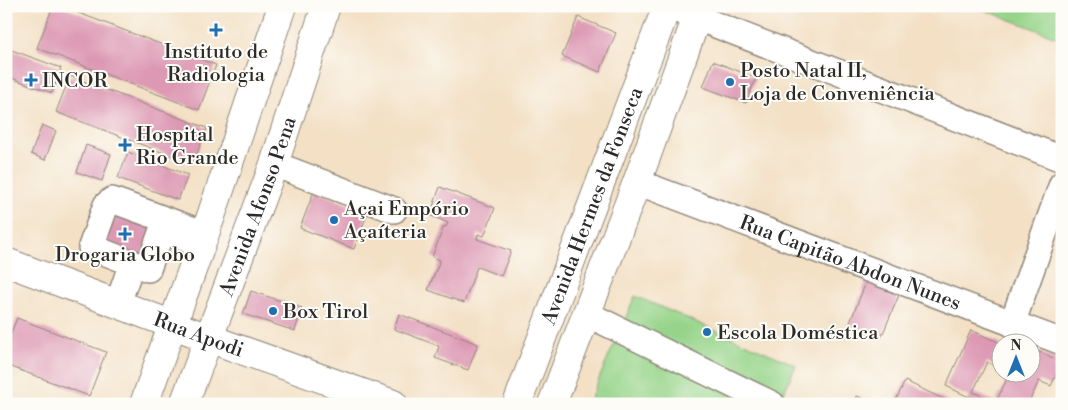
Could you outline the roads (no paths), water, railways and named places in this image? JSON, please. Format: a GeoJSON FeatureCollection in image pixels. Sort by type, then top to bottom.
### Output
{"type":"FeatureCollection","features":[{"type":"Feature","properties":{"kind":"main road","name":"Avenida Afonso Pena"},"geometry":{"type":"LineString","coordinates":[[144,404],[174,325],[282,6]]}},
{"type":"Feature","properties":{"kind":"main road","name":"Avenida Afonso Pena"},"geometry":{"type":"LineString","coordinates":[[184,404],[274,164],[326,6]]}},
{"type":"Feature","properties":{"kind":"main road","name":"Avenida Hermes da Fonseca"},"geometry":{"type":"LineString","coordinates":[[517,404],[667,6]]}},
{"type":"Feature","properties":{"kind":"main road","name":"Avenida Hermes da Fonseca"},"geometry":{"type":"LineString","coordinates":[[552,404],[597,319],[637,182],[699,12]]}},
{"type":"Feature","properties":{"kind":"main road"},"geometry":{"type":"LineString","coordinates":[[268,47],[308,61]]}},
{"type":"Feature","properties":{"kind":"main road","name":"Rua Apodi"},"geometry":{"type":"LineString","coordinates":[[6,262],[208,338],[393,404]]}},
{"type":"Feature","properties":{"kind":"street"},"geometry":{"type":"LineString","coordinates":[[667,6],[699,12],[1062,159]]}},
{"type":"Feature","properties":{"kind":"street"},"geometry":{"type":"LineString","coordinates":[[274,164],[394,210]]}},
{"type":"Feature","properties":{"kind":"street","name":"Rua Capitão Abdon Nunes"},"geometry":{"type":"LineString","coordinates":[[637,182],[1062,342]]}},
{"type":"Feature","properties":{"kind":"street"},"geometry":{"type":"LineString","coordinates":[[1012,324],[1062,184]]}},
{"type":"Feature","properties":{"kind":"street"},"geometry":{"type":"LineString","coordinates":[[140,266],[91,248],[106,205],[112,200],[203,240]]}},
{"type":"Feature","properties":{"kind":"street"},"geometry":{"type":"LineString","coordinates":[[125,306],[140,266],[162,230],[203,240]]}},
{"type":"Feature","properties":{"kind":"street"},"geometry":{"type":"LineString","coordinates":[[597,319],[772,404]]}},
{"type":"Feature","properties":{"kind":"place","name":"Instituto de Radiologia"},"geometry":{"type":"Point","coordinates":[216,30]}},
{"type":"Feature","properties":{"kind":"place","name":"INCOR"},"geometry":{"type":"Point","coordinates":[31,80]}},
{"type":"Feature","properties":{"kind":"place","name":"Posto Natal II, Loja de Conveniência"},"geometry":{"type":"Point","coordinates":[730,82]}},
{"type":"Feature","properties":{"kind":"place","name":"Hospital Rio Grande"},"geometry":{"type":"Point","coordinates":[125,145]}},
{"type":"Feature","properties":{"kind":"place","name":"Açai Empório Açaíteria"},"geometry":{"type":"Point","coordinates":[334,220]}},
{"type":"Feature","properties":{"kind":"place","name":"Drogaria Globo"},"geometry":{"type":"Point","coordinates":[125,234]}},
{"type":"Feature","properties":{"kind":"place","name":"Box Tirol"},"geometry":{"type":"Point","coordinates":[273,311]}},
{"type":"Feature","properties":{"kind":"place","name":"Escola Doméstica"},"geometry":{"type":"Point","coordinates":[707,332]}}]}
